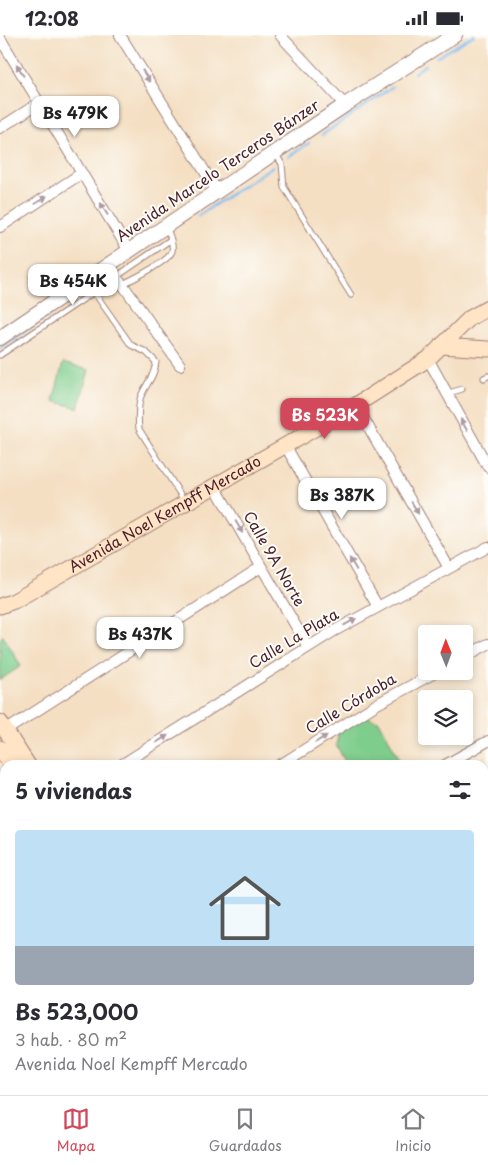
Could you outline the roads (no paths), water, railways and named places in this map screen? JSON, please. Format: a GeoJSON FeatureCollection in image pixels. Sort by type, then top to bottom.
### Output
{"type":"FeatureCollection","features":[{"type":"Feature","properties":{"kind":"main road","name":"Avenida Noel Kempff Mercado"},"geometry":{"type":"LineString","coordinates":[[0,617],[7,604],[356,405],[428,359],[470,319],[488,309]]}},
{"type":"Feature","properties":{"kind":"main road"},"geometry":{"type":"LineString","coordinates":[[441,346],[488,349]]}},
{"type":"Feature","properties":{"kind":"main road"},"geometry":{"type":"LineString","coordinates":[[2,726],[25,760]]}},
{"type":"Feature","properties":{"kind":"main road"},"geometry":{"type":"LineString","coordinates":[[0,748],[8,760]]}},
{"type":"Feature","properties":{"kind":"street"},"geometry":{"type":"LineString","coordinates":[[120,35],[217,191]]}},
{"type":"Feature","properties":{"kind":"street"},"geometry":{"type":"LineString","coordinates":[[280,35],[345,105]]}},
{"type":"Feature","properties":{"kind":"street","name":"Avenida Marcelo Terceros Bánzer"},"geometry":{"type":"LineString","coordinates":[[0,338],[129,251],[168,233],[217,191],[448,37]]}},
{"type":"Feature","properties":{"kind":"street"},"geometry":{"type":"LineString","coordinates":[[0,38],[129,251]]}},
{"type":"Feature","properties":{"kind":"street"},"geometry":{"type":"LineString","coordinates":[[0,128],[39,103]]}},
{"type":"Feature","properties":{"kind":"street"},"geometry":{"type":"LineString","coordinates":[[0,227],[82,173]]}},
{"type":"Feature","properties":{"kind":"street"},"geometry":{"type":"LineString","coordinates":[[106,267],[120,281],[180,365]]}},
{"type":"Feature","properties":{"kind":"street"},"geometry":{"type":"LineString","coordinates":[[428,359],[488,467]]}},
{"type":"Feature","properties":{"kind":"street"},"geometry":{"type":"LineString","coordinates":[[356,405],[449,568]]}},
{"type":"Feature","properties":{"kind":"street"},"geometry":{"type":"LineString","coordinates":[[286,445],[378,607]]}},
{"type":"Feature","properties":{"kind":"street","name":"Calle 9A Norte"},"geometry":{"type":"LineString","coordinates":[[214,485],[308,647]]}},
{"type":"Feature","properties":{"kind":"street","name":"Calle La Plata"},"geometry":{"type":"LineString","coordinates":[[129,760],[308,647],[488,547]]}},
{"type":"Feature","properties":{"kind":"street"},"geometry":{"type":"LineString","coordinates":[[2,726],[261,567]]}},
{"type":"Feature","properties":{"kind":"street"},"geometry":{"type":"LineString","coordinates":[[473,652],[488,644]]}},
{"type":"Feature","properties":{"kind":"street","name":"Calle Córdoba"},"geometry":{"type":"LineString","coordinates":[[288,760],[377,704],[421,680]]}},
{"type":"Feature","properties":{"kind":"street"},"geometry":{"type":"LineString","coordinates":[[454,760],[488,741]]}},
{"type":"Feature","properties":{"kind":"lane"},"geometry":{"type":"LineString","coordinates":[[275,152],[282,164],[284,187],[351,295]]}},
{"type":"Feature","properties":{"kind":"lane"},"geometry":{"type":"LineString","coordinates":[[0,355],[94,293],[154,267],[171,255],[173,246],[168,233],[120,281]]}},
{"type":"Feature","properties":{"kind":"lane"},"geometry":{"type":"LineString","coordinates":[[94,293],[131,345],[146,352],[156,361],[153,375],[140,399],[139,429],[185,502]]}},
{"type":"Feature","properties":{"kind":"lane"},"geometry":{"type":"LineString","coordinates":[[446,393],[462,389]]}},
{"type":"Feature","properties":{"kind":"waterway"},"geometry":{"type":"LineString","coordinates":[[437,57],[474,35]]}},
{"type":"Feature","properties":{"kind":"waterway"},"geometry":{"type":"LineString","coordinates":[[414,73],[425,65]]}},
{"type":"Feature","properties":{"kind":"waterway"},"geometry":{"type":"LineString","coordinates":[[322,135],[392,87]]}},
{"type":"Feature","properties":{"kind":"waterway"},"geometry":{"type":"LineString","coordinates":[[288,157],[309,143]]}},
{"type":"Feature","properties":{"kind":"waterway"},"geometry":{"type":"LineString","coordinates":[[198,216],[273,166]]}},
{"type":"Feature","properties":{"kind":"waterway"},"geometry":{"type":"LineString","coordinates":[[0,348],[101,280]]}}]}
